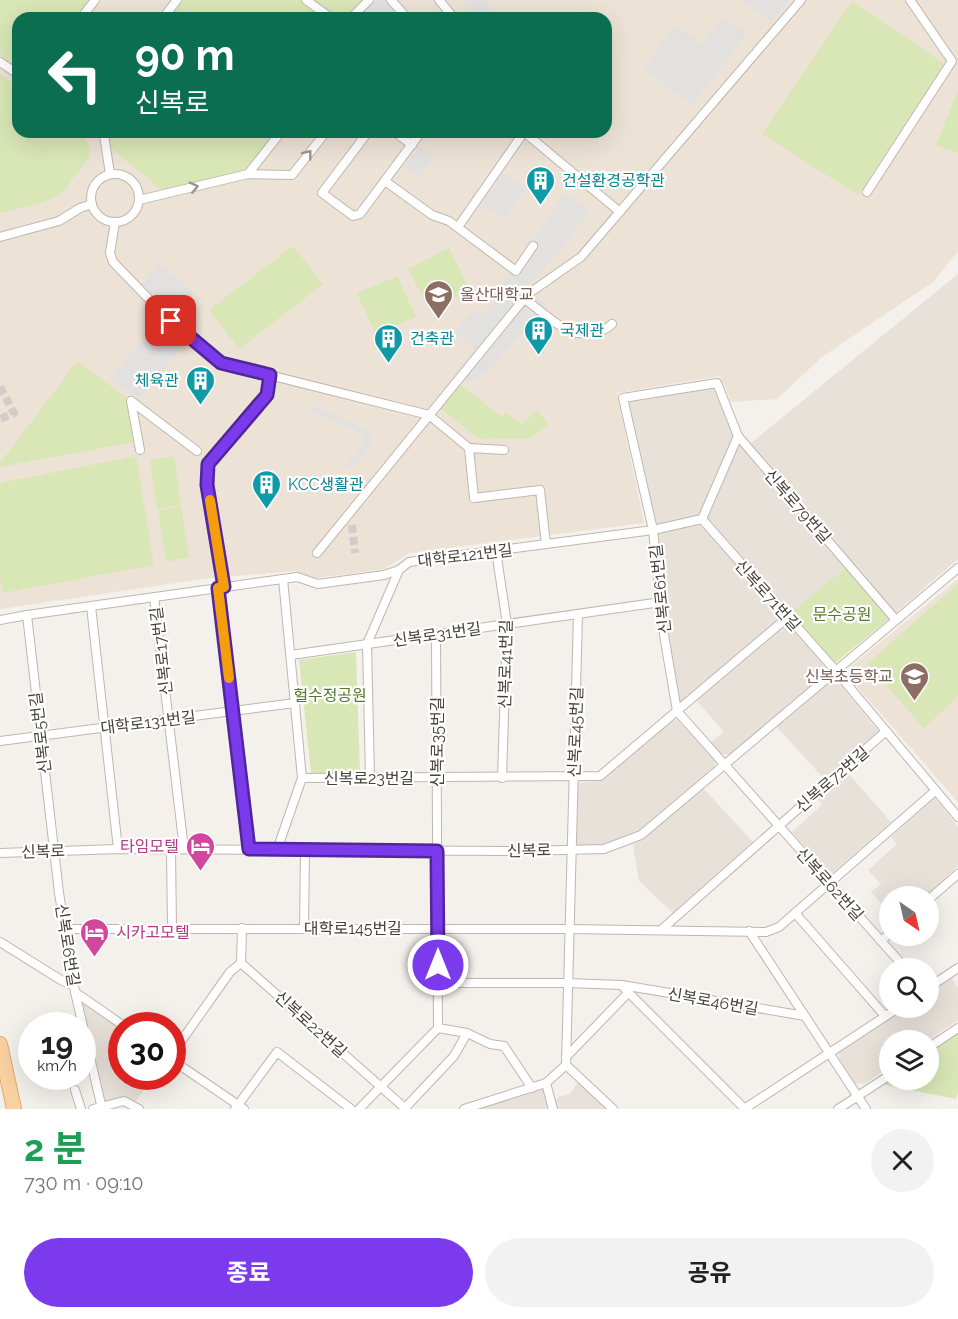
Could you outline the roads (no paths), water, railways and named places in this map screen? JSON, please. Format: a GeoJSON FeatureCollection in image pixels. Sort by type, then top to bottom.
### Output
{"type":"FeatureCollection","features":[{"type":"Feature","properties":{"kind":"main road"},"geometry":{"type":"LineString","coordinates":[[0,1044],[14,1109]]}},
{"type":"Feature","properties":{"kind":"street"},"geometry":{"type":"LineString","coordinates":[[86,12],[95,0]]}},
{"type":"Feature","properties":{"kind":"street"},"geometry":{"type":"LineString","coordinates":[[168,12],[177,0]]}},
{"type":"Feature","properties":{"kind":"street"},"geometry":{"type":"LineString","coordinates":[[306,0],[323,12]]}},
{"type":"Feature","properties":{"kind":"street"},"geometry":{"type":"LineString","coordinates":[[357,12],[369,0]]}},
{"type":"Feature","properties":{"kind":"street"},"geometry":{"type":"LineString","coordinates":[[391,0],[402,12]]}},
{"type":"Feature","properties":{"kind":"street"},"geometry":{"type":"LineString","coordinates":[[439,0],[449,12]]}},
{"type":"Feature","properties":{"kind":"street"},"geometry":{"type":"LineString","coordinates":[[317,553],[528,294],[581,257],[801,0]]}},
{"type":"Feature","properties":{"kind":"street"},"geometry":{"type":"LineString","coordinates":[[867,192],[955,60],[910,0]]}},
{"type":"Feature","properties":{"kind":"street"},"geometry":{"type":"LineString","coordinates":[[104,138],[110,174]]}},
{"type":"Feature","properties":{"kind":"street"},"geometry":{"type":"LineString","coordinates":[[248,174],[276,138]]}},
{"type":"Feature","properties":{"kind":"street"},"geometry":{"type":"LineString","coordinates":[[139,200],[248,174],[292,174],[321,138]]}},
{"type":"Feature","properties":{"kind":"street"},"geometry":{"type":"LineString","coordinates":[[363,138],[322,193],[353,216],[360,214],[417,138]]}},
{"type":"Feature","properties":{"kind":"street"},"geometry":{"type":"LineString","coordinates":[[403,138],[412,145]]}},
{"type":"Feature","properties":{"kind":"street"},"geometry":{"type":"LineString","coordinates":[[458,227],[520,138]]}},
{"type":"Feature","properties":{"kind":"street"},"geometry":{"type":"LineString","coordinates":[[531,138],[620,212]]}},
{"type":"Feature","properties":{"kind":"street"},"geometry":{"type":"LineString","coordinates":[[110,174],[123,174],[136,185],[139,200],[137,209],[132,215],[115,222],[98,215],[92,204],[91,194],[99,179],[110,174]]}},
{"type":"Feature","properties":{"kind":"street"},"geometry":{"type":"LineString","coordinates":[[385,181],[432,215],[449,220],[516,271],[533,246]]}},
{"type":"Feature","properties":{"kind":"street"},"geometry":{"type":"LineString","coordinates":[[0,237],[59,221],[80,208],[92,204]]}},
{"type":"Feature","properties":{"kind":"street"},"geometry":{"type":"LineString","coordinates":[[115,222],[110,253],[113,262],[173,324],[221,363],[429,415],[469,448],[504,450]]}},
{"type":"Feature","properties":{"kind":"street"},"geometry":{"type":"LineString","coordinates":[[525,299],[571,332],[601,332],[612,324]]}},
{"type":"Feature","properties":{"kind":"street"},"geometry":{"type":"LineString","coordinates":[[249,849],[232,711],[221,588],[207,485],[208,464],[267,395],[270,375]]}},
{"type":"Feature","properties":{"kind":"street","name":"신복로79번길"},"geometry":{"type":"LineString","coordinates":[[623,398],[717,383],[738,436],[896,620]]}},
{"type":"Feature","properties":{"kind":"street","name":"신복로61번길"},"geometry":{"type":"LineString","coordinates":[[623,398],[653,530],[676,711]]}},
{"type":"Feature","properties":{"kind":"street"},"geometry":{"type":"LineString","coordinates":[[140,450],[131,401],[197,451]]}},
{"type":"Feature","properties":{"kind":"street"},"geometry":{"type":"LineString","coordinates":[[702,519],[738,436]]}},
{"type":"Feature","properties":{"kind":"street"},"geometry":{"type":"LineString","coordinates":[[469,448],[474,498],[540,490],[546,544]]}},
{"type":"Feature","properties":{"kind":"street"},"geometry":{"type":"LineString","coordinates":[[350,513],[352,525]]}},
{"type":"Feature","properties":{"kind":"street","name":"대학로121번길"},"geometry":{"type":"LineString","coordinates":[[0,620],[283,579],[297,578],[318,584],[384,575],[399,570],[409,562],[653,530],[702,519]]}},
{"type":"Feature","properties":{"kind":"street","name":"신복로71번길"},"geometry":{"type":"LineString","coordinates":[[702,519],[836,670]]}},
{"type":"Feature","properties":{"kind":"street","name":"신복로41번길"},"geometry":{"type":"LineString","coordinates":[[496,551],[507,624],[502,778]]}},
{"type":"Feature","properties":{"kind":"street","name":"신복로"},"geometry":{"type":"LineString","coordinates":[[0,853],[118,849],[437,851],[604,849],[641,835],[958,568]]}},
{"type":"Feature","properties":{"kind":"street","name":"신복로31번길"},"geometry":{"type":"LineString","coordinates":[[370,778],[367,644],[399,570]]}},
{"type":"Feature","properties":{"kind":"street","name":"신복로23번길"},"geometry":{"type":"LineString","coordinates":[[277,850],[302,778],[283,579]]}},
{"type":"Feature","properties":{"kind":"street","name":"신복로17번길"},"geometry":{"type":"LineString","coordinates":[[154,597],[184,849]]}},
{"type":"Feature","properties":{"kind":"street","name":"신복로31번길"},"geometry":{"type":"LineString","coordinates":[[367,644],[661,602]]}},
{"type":"Feature","properties":{"kind":"street"},"geometry":{"type":"LineString","coordinates":[[91,606],[118,849]]}},
{"type":"Feature","properties":{"kind":"street","name":"신복로45번길"},"geometry":{"type":"LineString","coordinates":[[572,850],[578,614]]}},
{"type":"Feature","properties":{"kind":"street","name":"신복로5번길"},"geometry":{"type":"LineString","coordinates":[[27,615],[54,851]]}},
{"type":"Feature","properties":{"kind":"street","name":"신복로23번길"},"geometry":{"type":"LineString","coordinates":[[302,778],[600,776],[788,617]]}},
{"type":"Feature","properties":{"kind":"street","name":"신복로35번길"},"geometry":{"type":"LineString","coordinates":[[436,634],[438,1028]]}},
{"type":"Feature","properties":{"kind":"street"},"geometry":{"type":"LineString","coordinates":[[291,654],[367,644]]}},
{"type":"Feature","properties":{"kind":"street"},"geometry":{"type":"LineString","coordinates":[[836,670],[885,732],[958,817]]}},
{"type":"Feature","properties":{"kind":"street","name":"대학로131번길"},"geometry":{"type":"LineString","coordinates":[[0,741],[295,703]]}},
{"type":"Feature","properties":{"kind":"street"},"geometry":{"type":"LineString","coordinates":[[676,711],[724,765]]}},
{"type":"Feature","properties":{"kind":"street","name":"신복로72번길"},"geometry":{"type":"LineString","coordinates":[[778,825],[885,732]]}},
{"type":"Feature","properties":{"kind":"street","name":"신복로62번길"},"geometry":{"type":"LineString","coordinates":[[724,765],[879,939]]}},
{"type":"Feature","properties":{"kind":"street","name":"대학로145번길"},"geometry":{"type":"LineString","coordinates":[[65,929],[437,928],[766,932],[779,927],[935,791]]}},
{"type":"Feature","properties":{"kind":"street"},"geometry":{"type":"LineString","coordinates":[[661,930],[778,825]]}},
{"type":"Feature","properties":{"kind":"street"},"geometry":{"type":"LineString","coordinates":[[171,849],[172,928]]}},
{"type":"Feature","properties":{"kind":"street"},"geometry":{"type":"LineString","coordinates":[[304,928],[305,850]]}},
{"type":"Feature","properties":{"kind":"street"},"geometry":{"type":"LineString","coordinates":[[572,850],[566,1061],[613,1109]]}},
{"type":"Feature","properties":{"kind":"street","name":"신복로6번길"},"geometry":{"type":"LineString","coordinates":[[54,851],[75,989],[99,1108]]}},
{"type":"Feature","properties":{"kind":"street"},"geometry":{"type":"LineString","coordinates":[[939,890],[958,874]]}},
{"type":"Feature","properties":{"kind":"street"},"geometry":{"type":"LineString","coordinates":[[795,913],[879,1009]]}},
{"type":"Feature","properties":{"kind":"street"},"geometry":{"type":"LineString","coordinates":[[186,1034],[230,972],[241,963],[242,928]]}},
{"type":"Feature","properties":{"kind":"street"},"geometry":{"type":"LineString","coordinates":[[749,931],[866,1109]]}},
{"type":"Feature","properties":{"kind":"street"},"geometry":{"type":"LineString","coordinates":[[0,942],[75,989],[108,1014]]}},
{"type":"Feature","properties":{"kind":"street","name":"신복로62번길"},"geometry":{"type":"LineString","coordinates":[[885,946],[896,958]]}},
{"type":"Feature","properties":{"kind":"street","name":"신복로22번길"},"geometry":{"type":"LineString","coordinates":[[241,963],[405,1109]]}},
{"type":"Feature","properties":{"kind":"street"},"geometry":{"type":"LineString","coordinates":[[939,981],[958,968]]}},
{"type":"Feature","properties":{"kind":"street","name":"신복로46번길"},"geometry":{"type":"LineString","coordinates":[[438,983],[622,985],[805,1016]]}},
{"type":"Feature","properties":{"kind":"street","name":"신복로46번길"},"geometry":{"type":"LineString","coordinates":[[622,985],[744,1109],[882,1018]]}},
{"type":"Feature","properties":{"kind":"street"},"geometry":{"type":"LineString","coordinates":[[464,1109],[546,1083],[629,992]]}},
{"type":"Feature","properties":{"kind":"street"},"geometry":{"type":"LineString","coordinates":[[359,1109],[438,1028],[467,1033],[490,1044],[504,1046],[532,1088]]}},
{"type":"Feature","properties":{"kind":"street"},"geometry":{"type":"LineString","coordinates":[[939,1041],[958,1028]]}},
{"type":"Feature","properties":{"kind":"street"},"geometry":{"type":"LineString","coordinates":[[405,1109],[454,1056],[467,1033]]}},
{"type":"Feature","properties":{"kind":"street"},"geometry":{"type":"LineString","coordinates":[[186,1070],[239,1108],[277,1052],[351,1109]]}},
{"type":"Feature","properties":{"kind":"street"},"geometry":{"type":"LineString","coordinates":[[838,1109],[879,1082]]}},
{"type":"Feature","properties":{"kind":"street"},"geometry":{"type":"LineString","coordinates":[[546,1083],[553,1109]]}},
{"type":"Feature","properties":{"kind":"street"},"geometry":{"type":"LineString","coordinates":[[75,1090],[81,1109]]}},
{"type":"Feature","properties":{"kind":"street"},"geometry":{"type":"LineString","coordinates":[[99,1108],[124,1101],[139,1109]]}},
{"type":"Feature","properties":{"kind":"tunnel"},"geometry":{"type":"LineString","coordinates":[[0,387],[14,413],[0,419]]}},
{"type":"Feature","properties":{"kind":"tunnel"},"geometry":{"type":"LineString","coordinates":[[352,525],[355,553]]}},
{"type":"Feature","properties":{"kind":"place","name":"건설환경공학관"},"geometry":{"type":"Point","coordinates":[541,206]}},
{"type":"Feature","properties":{"kind":"place","name":"울산대학교"},"geometry":{"type":"Point","coordinates":[439,320]}},
{"type":"Feature","properties":{"kind":"place","name":"국제관"},"geometry":{"type":"Point","coordinates":[539,356]}},
{"type":"Feature","properties":{"kind":"place","name":"건축관"},"geometry":{"type":"Point","coordinates":[389,364]}},
{"type":"Feature","properties":{"kind":"place","name":"체육관"},"geometry":{"type":"Point","coordinates":[200,406]}},
{"type":"Feature","properties":{"kind":"place","name":"KCC생활관"},"geometry":{"type":"Point","coordinates":[267,510]}},
{"type":"Feature","properties":{"kind":"place","name":"신복초등학교"},"geometry":{"type":"Point","coordinates":[914,702]}},
{"type":"Feature","properties":{"kind":"place","name":"타임모텔"},"geometry":{"type":"Point","coordinates":[200,872]}},
{"type":"Feature","properties":{"kind":"place","name":"시카고모텔"},"geometry":{"type":"Point","coordinates":[95,958]}},
{"type":"Feature","properties":{"kind":"park label","name":"문수공원"},"geometry":{"type":"Point","coordinates":[842,614]}},
{"type":"Feature","properties":{"kind":"park label","name":"헐수정공원"},"geometry":{"type":"Point","coordinates":[330,695]}}]}
